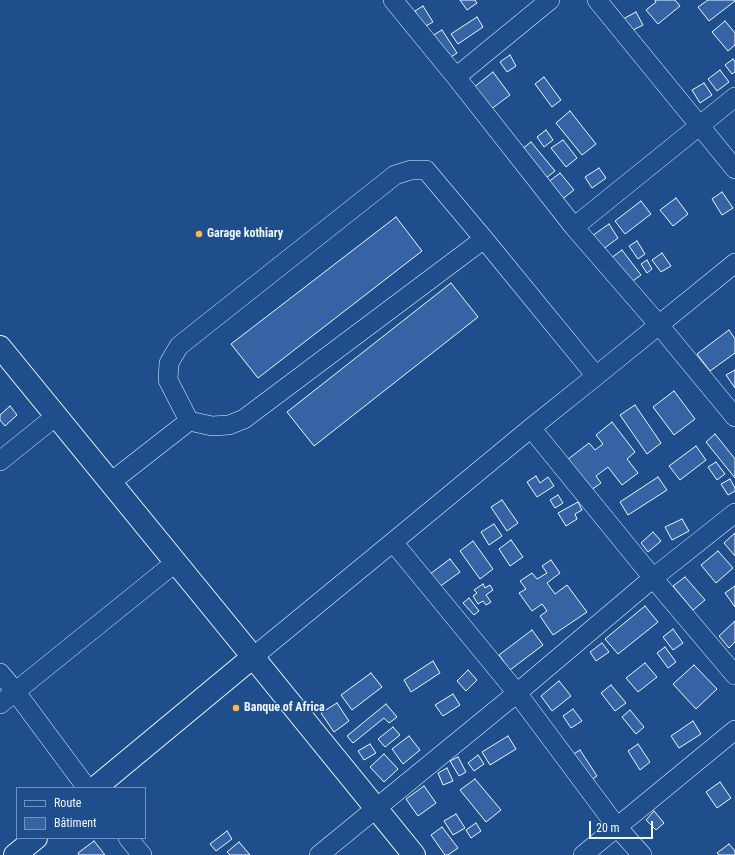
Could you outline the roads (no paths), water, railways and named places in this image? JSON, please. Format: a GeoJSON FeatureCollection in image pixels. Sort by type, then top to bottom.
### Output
{"type":"FeatureCollection","features":[{"type":"Feature","properties":{"kind":"main road"},"geometry":{"type":"LineString","coordinates":[[0,347],[414,855]]}},
{"type":"Feature","properties":{"kind":"main road"},"geometry":{"type":"LineString","coordinates":[[97,787],[253,657]]}},
{"type":"Feature","properties":{"kind":"main road"},"geometry":{"type":"LineString","coordinates":[[15,855],[35,839]]}},
{"type":"Feature","properties":{"kind":"street"},"geometry":{"type":"LineString","coordinates":[[393,0],[456,77],[574,228],[659,325],[735,417]]}},
{"type":"Feature","properties":{"kind":"street"},"geometry":{"type":"LineString","coordinates":[[456,77],[550,0]]}},
{"type":"Feature","properties":{"kind":"street"},"geometry":{"type":"LineString","coordinates":[[597,0],[735,169]]}},
{"type":"Feature","properties":{"kind":"street"},"geometry":{"type":"LineString","coordinates":[[574,228],[735,97]]}},
{"type":"Feature","properties":{"kind":"street"},"geometry":{"type":"LineString","coordinates":[[189,421],[168,380],[169,363],[179,346],[395,175],[411,170],[426,170],[596,376]]}},
{"type":"Feature","properties":{"kind":"street"},"geometry":{"type":"LineString","coordinates":[[110,482],[189,421],[212,426],[229,425],[244,419],[484,239]]}},
{"type":"Feature","properties":{"kind":"street"},"geometry":{"type":"LineString","coordinates":[[253,657],[394,542],[530,428],[735,262]]}},
{"type":"Feature","properties":{"kind":"street"},"geometry":{"type":"LineString","coordinates":[[0,461],[56,416]]}},
{"type":"Feature","properties":{"kind":"street"},"geometry":{"type":"LineString","coordinates":[[530,428],[735,675]]}},
{"type":"Feature","properties":{"kind":"street"},"geometry":{"type":"LineString","coordinates":[[319,855],[653,578],[735,513]]}},
{"type":"Feature","properties":{"kind":"street"},"geometry":{"type":"LineString","coordinates":[[394,542],[516,693],[618,827],[642,855]]}},
{"type":"Feature","properties":{"kind":"street"},"geometry":{"type":"LineString","coordinates":[[0,704],[176,562]]}},
{"type":"Feature","properties":{"kind":"street"},"geometry":{"type":"LineString","coordinates":[[0,673],[86,787]]}},
{"type":"Feature","properties":{"kind":"street"},"geometry":{"type":"LineString","coordinates":[[583,855],[735,730]]}},
{"type":"Feature","properties":{"kind":"street"},"geometry":{"type":"LineString","coordinates":[[129,839],[142,855]]}},
{"type":"Feature","properties":{"kind":"place","name":"Garage kothiary"},"geometry":{"type":"Point","coordinates":[199,234]}},
{"type":"Feature","properties":{"kind":"place","name":"Banque of Africa"},"geometry":{"type":"Point","coordinates":[236,708]}}]}
